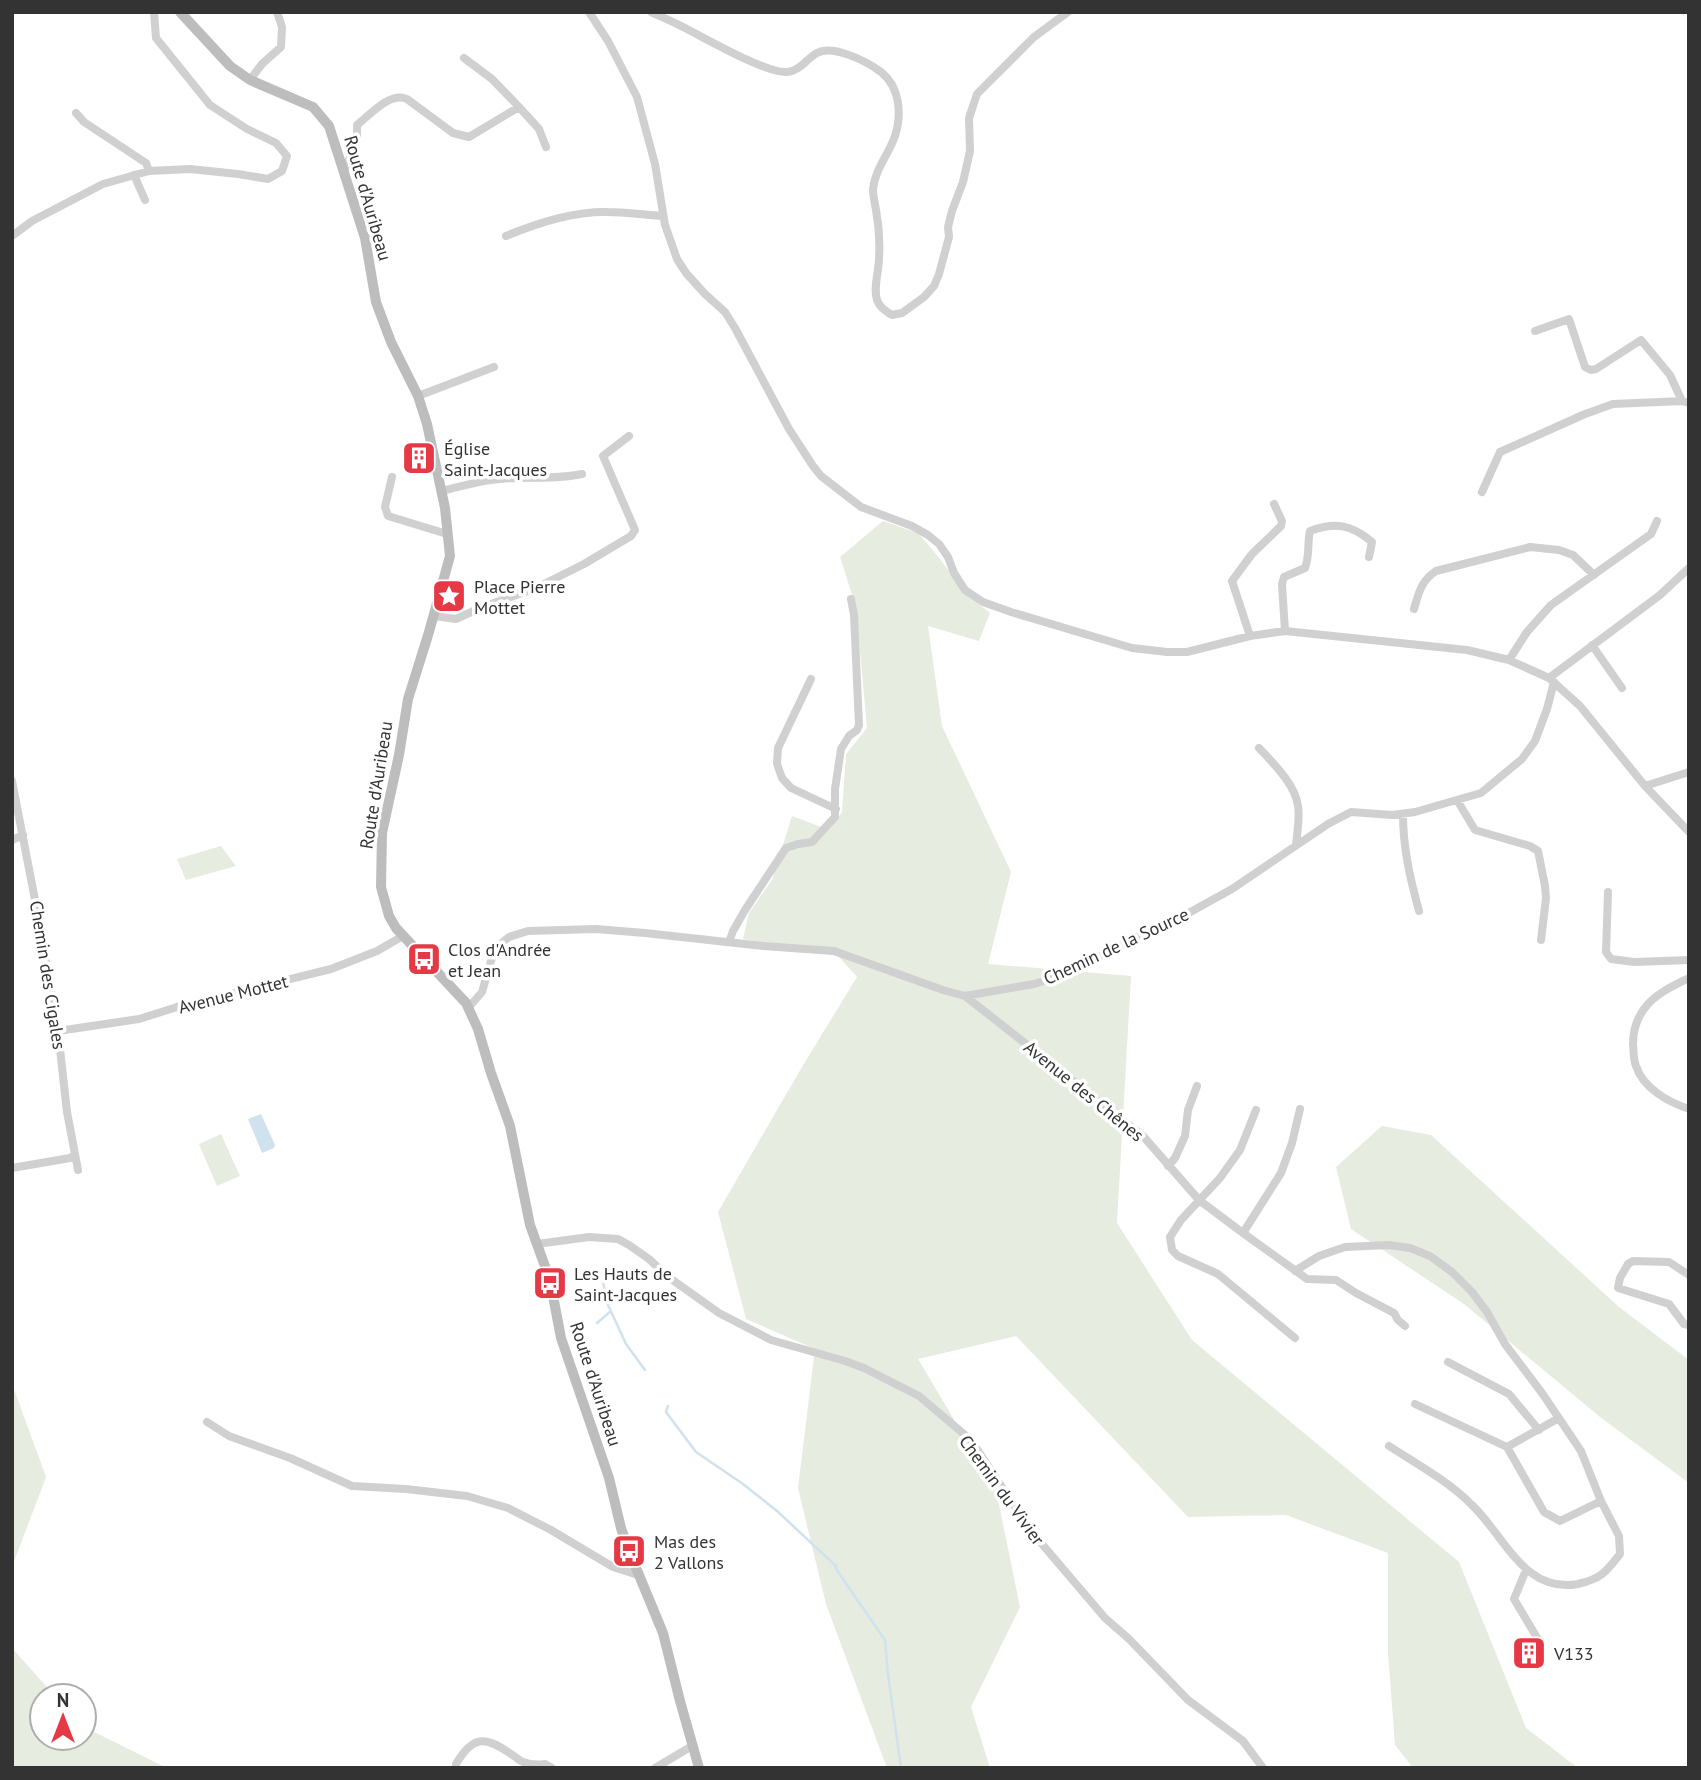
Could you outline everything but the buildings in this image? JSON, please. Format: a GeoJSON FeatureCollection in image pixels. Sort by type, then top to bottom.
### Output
{"type":"FeatureCollection","features":[{"type":"Feature","properties":{"kind":"street"},"geometry":{"type":"LineString","coordinates":[[12,236],[32,221],[103,184],[149,171],[190,169],[268,179],[282,171],[287,156],[276,144],[210,105],[156,37],[154,12]]}},
{"type":"Feature","properties":{"kind":"street","name":"Route d'Auribeau"},"geometry":{"type":"LineString","coordinates":[[180,12],[230,66],[250,80],[313,107],[330,126],[365,238],[376,302],[391,342],[418,396],[427,424],[441,491],[450,555],[408,698],[382,833],[383,897],[389,916],[403,936],[469,1007],[478,1029],[510,1126],[530,1225],[550,1280],[561,1338],[609,1478],[621,1528],[663,1633],[696,1767]]}},
{"type":"Feature","properties":{"kind":"street"},"geometry":{"type":"LineString","coordinates":[[250,80],[262,64],[281,47],[282,27],[277,12]]}},
{"type":"Feature","properties":{"kind":"street"},"geometry":{"type":"LineString","coordinates":[[589,12],[608,41],[637,97],[655,164],[663,216],[677,259],[686,273],[725,312],[789,429],[813,467],[861,507],[912,526],[928,535],[948,557],[965,590],[983,602],[1011,612],[1132,648],[1187,652],[1250,636],[1285,631],[1467,650],[1509,660],[1552,680],[1580,706],[1645,786],[1689,832]]}},
{"type":"Feature","properties":{"kind":"street"},"geometry":{"type":"LineString","coordinates":[[651,12],[778,72],[797,69],[818,52],[830,51],[863,61],[882,73],[891,83],[896,92],[898,121],[895,137],[878,170],[873,191],[879,238],[876,299],[881,308],[892,315],[902,313],[924,297],[934,286],[939,274],[949,237],[948,227],[952,211],[963,182],[970,151],[970,118],[977,94],[1034,37],[1068,12]]}},
{"type":"Feature","properties":{"kind":"street"},"geometry":{"type":"LineString","coordinates":[[464,58],[492,79],[519,107],[539,129],[546,147]]}},
{"type":"Feature","properties":{"kind":"street"},"geometry":{"type":"LineString","coordinates":[[345,170],[357,140],[357,125],[395,97],[407,99],[453,133],[468,137],[519,107]]}},
{"type":"Feature","properties":{"kind":"street"},"geometry":{"type":"LineString","coordinates":[[76,114],[146,163],[149,171]]}},
{"type":"Feature","properties":{"kind":"street"},"geometry":{"type":"LineString","coordinates":[[134,175],[145,200]]}},
{"type":"Feature","properties":{"kind":"street"},"geometry":{"type":"LineString","coordinates":[[506,236],[533,225],[586,214],[606,212],[663,216]]}},
{"type":"Feature","properties":{"kind":"street"},"geometry":{"type":"LineString","coordinates":[[1482,492],[1500,452],[1585,414],[1613,404],[1685,402],[1670,375],[1642,340],[1591,370],[1585,367],[1569,319],[1535,331]]}},
{"type":"Feature","properties":{"kind":"street"},"geometry":{"type":"LineString","coordinates":[[418,396],[494,367]]}},
{"type":"Feature","properties":{"kind":"street"},"geometry":{"type":"LineString","coordinates":[[434,616],[456,619],[536,587],[631,536],[635,530],[603,456],[629,436]]}},
{"type":"Feature","properties":{"kind":"street"},"geometry":{"type":"LineString","coordinates":[[441,491],[489,480],[569,477],[582,474]]}},
{"type":"Feature","properties":{"kind":"street"},"geometry":{"type":"LineString","coordinates":[[392,477],[385,508],[388,516],[447,534]]}},
{"type":"Feature","properties":{"kind":"street"},"geometry":{"type":"LineString","coordinates":[[1250,636],[1232,581],[1252,554],[1281,526],[1282,521],[1274,504]]}},
{"type":"Feature","properties":{"kind":"street"},"geometry":{"type":"LineString","coordinates":[[1509,660],[1527,632],[1551,606],[1651,534],[1657,521]]}},
{"type":"Feature","properties":{"kind":"street"},"geometry":{"type":"LineString","coordinates":[[1285,631],[1282,584],[1284,577],[1305,568],[1310,531],[1326,525],[1351,529],[1371,542],[1369,557]]}},
{"type":"Feature","properties":{"kind":"street"},"geometry":{"type":"LineString","coordinates":[[1414,609],[1420,589],[1427,577],[1436,571],[1530,547],[1559,550],[1573,555],[1594,575]]}},
{"type":"Feature","properties":{"kind":"street"},"geometry":{"type":"LineString","coordinates":[[1552,680],[1592,645],[1660,595],[1689,568]]}},
{"type":"Feature","properties":{"kind":"street"},"geometry":{"type":"LineString","coordinates":[[729,942],[745,910],[786,848],[812,842],[835,817],[835,789],[841,749],[859,724],[855,615],[851,599]]}},
{"type":"Feature","properties":{"kind":"street"},"geometry":{"type":"LineString","coordinates":[[1592,645],[1622,688]]}},
{"type":"Feature","properties":{"kind":"street"},"geometry":{"type":"LineString","coordinates":[[811,679],[778,748],[777,764],[782,778],[791,788],[836,808]]}},
{"type":"Feature","properties":{"kind":"street","name":"Chemin de la Source"},"geometry":{"type":"LineString","coordinates":[[469,1007],[482,992],[497,947],[509,937],[528,931],[596,929],[834,951],[965,996],[1034,984],[1068,973],[1185,915],[1232,889],[1328,824],[1351,812],[1403,814],[1480,793],[1522,759],[1535,741],[1547,709],[1552,680]]}},
{"type":"Feature","properties":{"kind":"street"},"geometry":{"type":"LineString","coordinates":[[1259,748],[1282,773],[1295,796],[1298,804],[1296,845]]}},
{"type":"Feature","properties":{"kind":"street"},"geometry":{"type":"LineString","coordinates":[[1645,786],[1689,772]]}},
{"type":"Feature","properties":{"kind":"street","name":"Chemin des Cigales"},"geometry":{"type":"LineString","coordinates":[[12,781],[58,1031],[67,1112],[78,1170]]}},
{"type":"Feature","properties":{"kind":"street"},"geometry":{"type":"LineString","coordinates":[[1457,800],[1475,830],[1530,846],[1538,851],[1546,898],[1541,940]]}},
{"type":"Feature","properties":{"kind":"street"},"geometry":{"type":"LineString","coordinates":[[1403,814],[1408,871],[1419,911]]}},
{"type":"Feature","properties":{"kind":"street"},"geometry":{"type":"LineString","coordinates":[[12,840],[23,835]]}},
{"type":"Feature","properties":{"kind":"street"},"geometry":{"type":"LineString","coordinates":[[1608,892],[1606,951],[1611,959],[1634,962],[1689,960]]}},
{"type":"Feature","properties":{"kind":"street","name":"Avenue Mottet"},"geometry":{"type":"LineString","coordinates":[[58,1031],[139,1019],[177,1007],[331,970],[377,951],[403,936]]}},
{"type":"Feature","properties":{"kind":"street"},"geometry":{"type":"LineString","coordinates":[[1689,978],[1665,990],[1648,1004],[1639,1016],[1633,1036],[1634,1062],[1644,1082],[1658,1094],[1689,1109]]}},
{"type":"Feature","properties":{"kind":"street","name":"Avenue des Chênes"},"geometry":{"type":"LineString","coordinates":[[965,996],[1143,1136],[1199,1200],[1295,1271]]}},
{"type":"Feature","properties":{"kind":"street"},"geometry":{"type":"LineString","coordinates":[[1168,1166],[1175,1158],[1185,1136],[1188,1110],[1197,1086]]}},
{"type":"Feature","properties":{"kind":"street"},"geometry":{"type":"LineString","coordinates":[[1243,1233],[1281,1172],[1292,1143],[1300,1109]]}},
{"type":"Feature","properties":{"kind":"street"},"geometry":{"type":"LineString","coordinates":[[1256,1110],[1240,1150],[1170,1237],[1172,1250],[1178,1256],[1218,1274],[1295,1338]]}},
{"type":"Feature","properties":{"kind":"street"},"geometry":{"type":"LineString","coordinates":[[12,1168],[75,1155]]}},
{"type":"Feature","properties":{"kind":"street","name":"Chemin du Vivier"},"geometry":{"type":"LineString","coordinates":[[537,1244],[589,1237],[618,1239],[726,1316],[771,1340],[864,1368],[919,1396],[971,1440],[1030,1530],[1105,1618],[1188,1700],[1243,1741],[1263,1768]]}},
{"type":"Feature","properties":{"kind":"street"},"geometry":{"type":"LineString","coordinates":[[1389,1446],[1443,1481],[1474,1506],[1526,1570],[1548,1582],[1567,1586],[1586,1582],[1604,1574],[1620,1554],[1619,1536],[1601,1501],[1581,1451],[1505,1344],[1487,1312],[1452,1272],[1430,1256],[1410,1248],[1389,1245],[1345,1247],[1319,1256],[1295,1271],[1307,1279],[1336,1280],[1394,1313],[1405,1326]]}},
{"type":"Feature","properties":{"kind":"street"},"geometry":{"type":"LineString","coordinates":[[1689,1275],[1669,1262],[1633,1261],[1628,1264],[1620,1278],[1618,1288],[1669,1304],[1684,1324],[1689,1325]]}},
{"type":"Feature","properties":{"kind":"street"},"geometry":{"type":"LineString","coordinates":[[1448,1362],[1508,1394],[1539,1430]]}},
{"type":"Feature","properties":{"kind":"street"},"geometry":{"type":"LineString","coordinates":[[1415,1404],[1507,1447],[1544,1512],[1560,1521]]}},
{"type":"Feature","properties":{"kind":"street"},"geometry":{"type":"LineString","coordinates":[[1507,1447],[1559,1418]]}},
{"type":"Feature","properties":{"kind":"street"},"geometry":{"type":"LineString","coordinates":[[207,1422],[229,1436],[290,1458],[352,1486],[467,1496],[508,1508],[613,1567],[638,1575]]}},
{"type":"Feature","properties":{"kind":"street"},"geometry":{"type":"LineString","coordinates":[[1556,1530],[1560,1521],[1601,1501]]}},
{"type":"Feature","properties":{"kind":"street"},"geometry":{"type":"LineString","coordinates":[[1526,1570],[1514,1599],[1539,1641]]}},
{"type":"Feature","properties":{"kind":"street"},"geometry":{"type":"LineString","coordinates":[[456,1765],[470,1745],[478,1741],[489,1742],[522,1762],[545,1764],[552,1768]]}},
{"type":"Feature","properties":{"kind":"street"},"geometry":{"type":"LineString","coordinates":[[655,1768],[692,1746]]}},
{"type":"Feature","properties":{"kind":"shaded area"},"geometry":{"type":"Polygon","coordinates":[[[883,521],[918,533],[965,593],[990,613],[979,641],[928,626],[942,726],[1011,872],[988,964],[1131,976],[1117,1223],[1192,1340],[1459,1562],[1526,1728],[1578,1768],[1413,1768],[1395,1745],[1388,1652],[1388,1553],[1286,1515],[1188,1517],[1016,1336],[918,1359],[996,1490],[1020,1607],[971,1707],[990,1768],[887,1768],[826,1604],[798,1488],[815,1349],[746,1319],[718,1212],[857,977],[838,956],[743,939],[749,913],[772,880],[792,816],[829,830],[842,812],[846,754],[867,728],[856,607],[840,557],[883,521]]]}},
{"type":"Feature","properties":{"kind":"shaded area"},"geometry":{"type":"Polygon","coordinates":[[[221,846],[236,866],[186,880],[177,859],[221,846]]]}},
{"type":"Feature","properties":{"kind":"shaded area"},"geometry":{"type":"Polygon","coordinates":[[[1382,1126],[1431,1135],[1619,1307],[1689,1360],[1689,1483],[1600,1417],[1464,1304],[1351,1229],[1336,1167],[1382,1126]]]}},
{"type":"Feature","properties":{"kind":"shaded area"},"geometry":{"type":"Polygon","coordinates":[[[221,1134],[240,1176],[217,1186],[199,1144],[221,1134]]]}},
{"type":"Feature","properties":{"kind":"shaded area"},"geometry":{"type":"Polygon","coordinates":[[[12,1384],[46,1477],[12,1567],[12,1384]]]}},
{"type":"Feature","properties":{"kind":"shaded area"},"geometry":{"type":"Polygon","coordinates":[[[12,1648],[42,1682],[28,1682],[28,1752],[98,1752],[98,1734],[167,1768],[12,1768],[12,1648]]]}},
{"type":"Feature","properties":{"kind":"water"},"geometry":{"type":"Polygon","coordinates":[[[261,1114],[275,1145],[262,1153],[248,1119],[261,1114]]]}},
{"type":"Feature","properties":{"kind":"waterway"},"geometry":{"type":"LineString","coordinates":[[603,1282],[608,1305],[626,1344],[645,1370]]}},
{"type":"Feature","properties":{"kind":"waterway"},"geometry":{"type":"LineString","coordinates":[[597,1323],[611,1311]]}},
{"type":"Feature","properties":{"kind":"waterway"},"geometry":{"type":"LineString","coordinates":[[668,1406],[666,1412],[696,1452],[777,1511],[836,1566],[885,1640],[901,1768]]}},
{"type":"Feature","properties":{"kind":"place","name":"Église Saint-Jacques"},"geometry":{"type":"Point","coordinates":[419,458]}},
{"type":"Feature","properties":{"kind":"place","name":"Place Pierre Mottet"},"geometry":{"type":"Point","coordinates":[449,596]}},
{"type":"Feature","properties":{"kind":"place","name":"Clos d'Andrée et Jean"},"geometry":{"type":"Point","coordinates":[424,959]}},
{"type":"Feature","properties":{"kind":"place","name":"Les Hauts de Saint-Jacques"},"geometry":{"type":"Point","coordinates":[550,1283]}},
{"type":"Feature","properties":{"kind":"place","name":"Mas des 2 Vallons"},"geometry":{"type":"Point","coordinates":[629,1551]}},
{"type":"Feature","properties":{"kind":"place","name":"V133"},"geometry":{"type":"Point","coordinates":[1529,1653]}}]}
